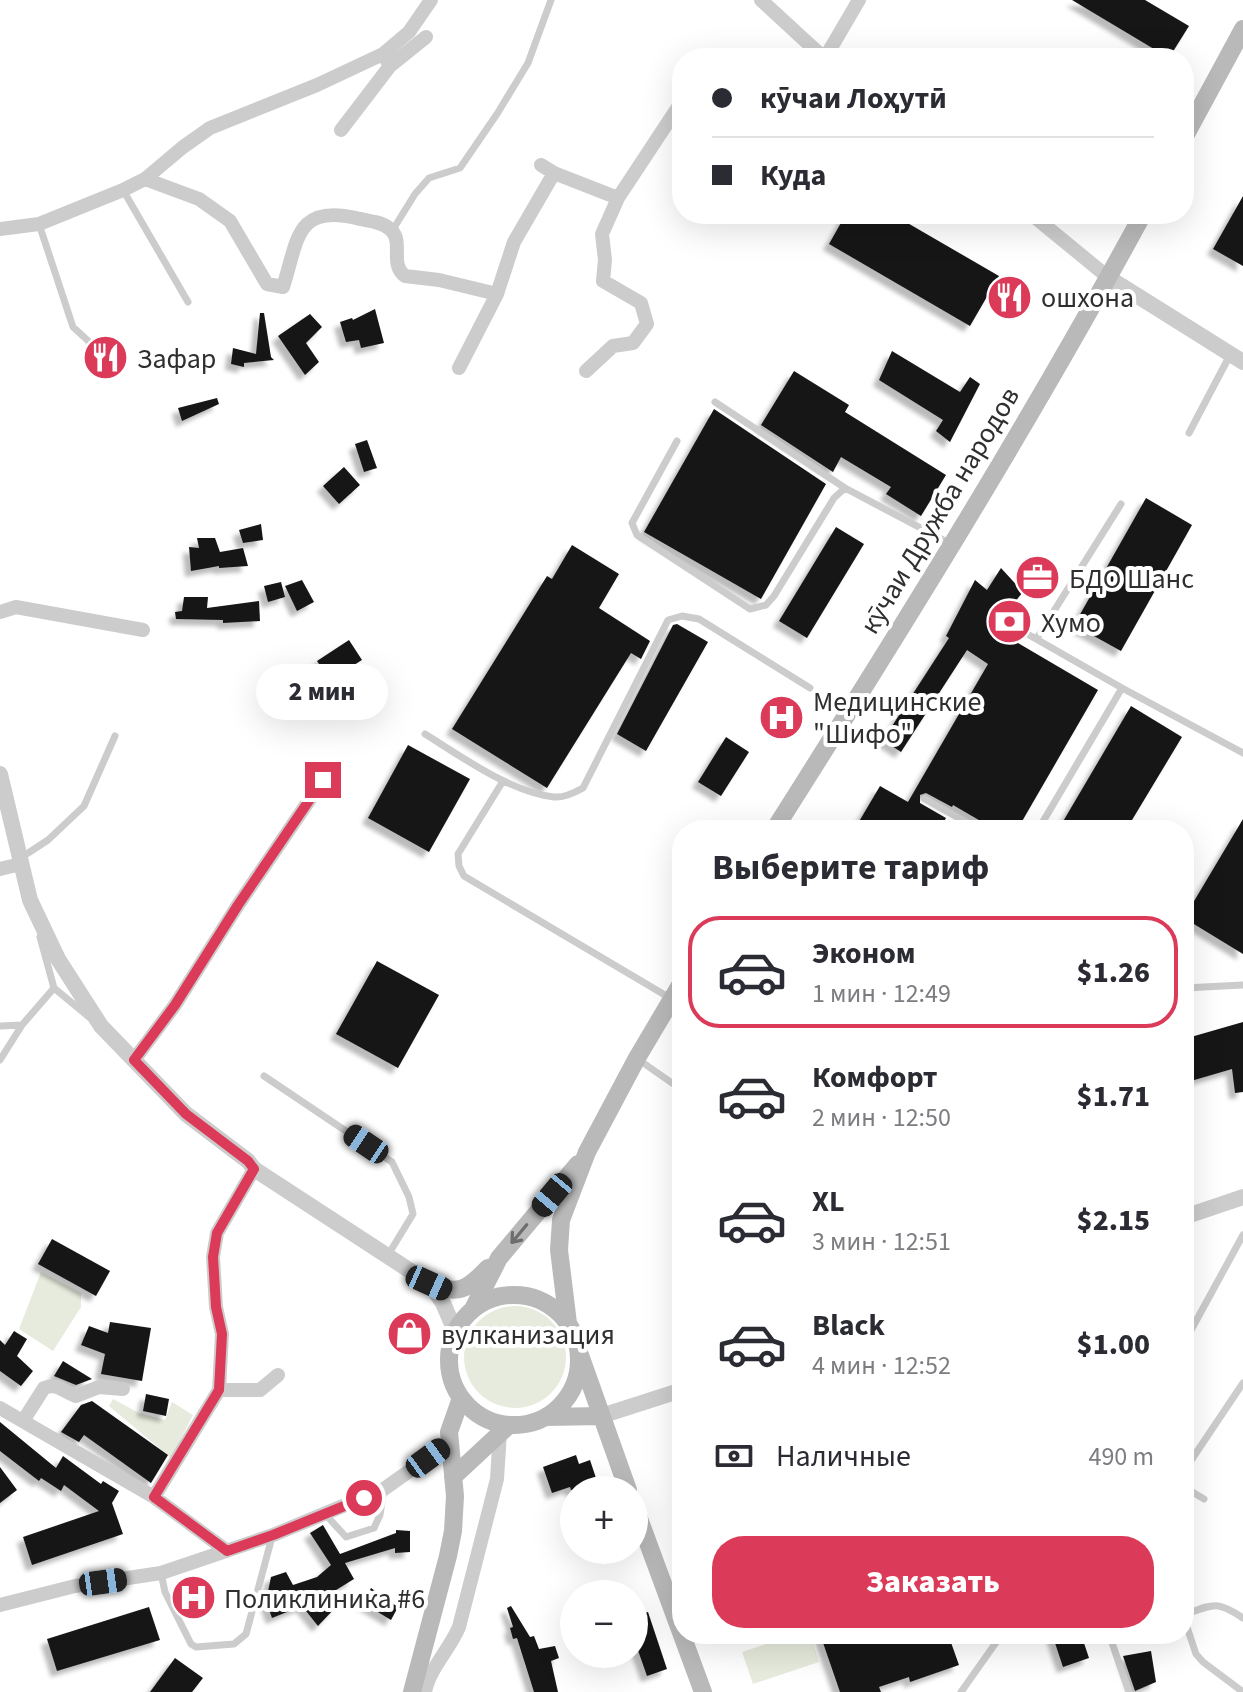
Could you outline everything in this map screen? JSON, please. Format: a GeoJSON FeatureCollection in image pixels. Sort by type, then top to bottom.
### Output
{"type":"FeatureCollection","features":[{"type":"Feature","properties":{"kind":"main road"},"geometry":{"type":"LineString","coordinates":[[1194,120],[1243,29]]}},
{"type":"Feature","properties":{"kind":"main road","name":"кӯчаи Дружба народов"},"geometry":{"type":"LineString","coordinates":[[780,820],[952,545],[1138,224]]}},
{"type":"Feature","properties":{"kind":"main road"},"geometry":{"type":"LineString","coordinates":[[623,1476],[568,1323],[559,1250],[561,1220],[587,1152],[672,999]]}},
{"type":"Feature","properties":{"kind":"main road"},"geometry":{"type":"LineString","coordinates":[[429,1283],[447,1291],[473,1284],[499,1258],[587,1152]]}},
{"type":"Feature","properties":{"kind":"main road"},"geometry":{"type":"LineString","coordinates":[[499,1258],[473,1309],[455,1331],[449,1365],[461,1398],[482,1417],[504,1429]]}},
{"type":"Feature","properties":{"kind":"main road"},"geometry":{"type":"LineString","coordinates":[[473,1309],[497,1297],[523,1296],[548,1305],[568,1323]]}},
{"type":"Feature","properties":{"kind":"main road"},"geometry":{"type":"LineString","coordinates":[[454,1487],[504,1429],[546,1417],[561,1405],[572,1390],[578,1371],[579,1352]]}},
{"type":"Feature","properties":{"kind":"main road"},"geometry":{"type":"LineString","coordinates":[[412,1692],[448,1556],[454,1487],[449,1432],[461,1398]]}},
{"type":"Feature","properties":{"kind":"main road"},"geometry":{"type":"LineString","coordinates":[[546,1417],[601,1416]]}},
{"type":"Feature","properties":{"kind":"main road"},"geometry":{"type":"LineString","coordinates":[[648,1543],[672,1608]]}},
{"type":"Feature","properties":{"kind":"main road"},"geometry":{"type":"LineString","coordinates":[[685,1644],[703,1692]]}},
{"type":"Feature","properties":{"kind":"street"},"geometry":{"type":"LineString","coordinates":[[341,130],[386,60],[431,0]]}},
{"type":"Feature","properties":{"kind":"street"},"geometry":{"type":"LineString","coordinates":[[831,48],[859,0]]}},
{"type":"Feature","properties":{"kind":"street"},"geometry":{"type":"LineString","coordinates":[[769,3],[815,48]]}},
{"type":"Feature","properties":{"kind":"street"},"geometry":{"type":"LineString","coordinates":[[0,229],[39,224],[123,190],[145,179],[210,128],[386,60],[426,37]]}},
{"type":"Feature","properties":{"kind":"street"},"geometry":{"type":"LineString","coordinates":[[586,371],[613,346],[633,343],[647,324],[641,303],[603,281],[605,260],[602,234],[618,198],[672,116]]}},
{"type":"Feature","properties":{"kind":"street"},"geometry":{"type":"LineString","coordinates":[[459,368],[497,294],[514,242],[548,169],[618,198]]}},
{"type":"Feature","properties":{"kind":"street"},"geometry":{"type":"LineString","coordinates":[[145,179],[199,199],[230,221],[267,284],[283,287],[302,227],[319,216],[333,213],[383,224],[392,231],[396,237],[397,267],[405,276],[439,280],[497,294]]}},
{"type":"Feature","properties":{"kind":"street"},"geometry":{"type":"LineString","coordinates":[[1043,224],[1109,278],[1237,358]]}},
{"type":"Feature","properties":{"kind":"street"},"geometry":{"type":"LineString","coordinates":[[0,612],[16,607],[143,630]]}},
{"type":"Feature","properties":{"kind":"street"},"geometry":{"type":"LineString","coordinates":[[0,774],[30,900],[58,959],[101,1026],[186,1114],[248,1161],[254,1169],[429,1283],[443,1303],[455,1331]]}},
{"type":"Feature","properties":{"kind":"street"},"geometry":{"type":"LineString","coordinates":[[134,1060],[175,1005],[323,780]]}},
{"type":"Feature","properties":{"kind":"street"},"geometry":{"type":"LineString","coordinates":[[0,869],[20,861]]}},
{"type":"Feature","properties":{"kind":"street"},"geometry":{"type":"LineString","coordinates":[[154,1497],[219,1390],[222,1334],[216,1307],[213,1257],[217,1233],[254,1169]]}},
{"type":"Feature","properties":{"kind":"street"},"geometry":{"type":"LineString","coordinates":[[1194,1214],[1243,1197]]}},
{"type":"Feature","properties":{"kind":"street"},"geometry":{"type":"LineString","coordinates":[[219,1390],[260,1390],[278,1375]]}},
{"type":"Feature","properties":{"kind":"street"},"geometry":{"type":"LineString","coordinates":[[23,1421],[44,1388],[50,1386],[76,1396],[99,1387],[123,1389]]}},
{"type":"Feature","properties":{"kind":"street"},"geometry":{"type":"LineString","coordinates":[[601,1416],[672,1393]]}},
{"type":"Feature","properties":{"kind":"street"},"geometry":{"type":"LineString","coordinates":[[0,1408],[154,1497],[227,1551]]}},
{"type":"Feature","properties":{"kind":"street"},"geometry":{"type":"LineString","coordinates":[[425,1692],[459,1627],[497,1479],[504,1429]]}},
{"type":"Feature","properties":{"kind":"street"},"geometry":{"type":"LineString","coordinates":[[0,1605],[75,1586],[161,1573],[273,1535],[384,1489],[450,1442]]}},
{"type":"Feature","properties":{"kind":"lane"},"geometry":{"type":"LineString","coordinates":[[392,231],[429,178],[460,168],[528,63],[551,0]]}},
{"type":"Feature","properties":{"kind":"lane"},"geometry":{"type":"LineString","coordinates":[[123,190],[188,302]]}},
{"type":"Feature","properties":{"kind":"lane"},"geometry":{"type":"LineString","coordinates":[[39,224],[73,327],[96,348]]}},
{"type":"Feature","properties":{"kind":"lane"},"geometry":{"type":"LineString","coordinates":[[1189,433],[1237,358]]}},
{"type":"Feature","properties":{"kind":"lane"},"geometry":{"type":"LineString","coordinates":[[715,402],[845,488],[952,545]]}},
{"type":"Feature","properties":{"kind":"lane"},"geometry":{"type":"LineString","coordinates":[[677,441],[632,523],[637,535],[750,609],[766,605],[774,596],[834,498],[845,488]]}},
{"type":"Feature","properties":{"kind":"lane"},"geometry":{"type":"LineString","coordinates":[[1037,638],[1121,504]]}},
{"type":"Feature","properties":{"kind":"lane"},"geometry":{"type":"LineString","coordinates":[[425,734],[503,781],[555,798],[583,788],[668,620],[682,616],[699,619],[810,688]]}},
{"type":"Feature","properties":{"kind":"lane"},"geometry":{"type":"LineString","coordinates":[[1010,624],[1243,753]]}},
{"type":"Feature","properties":{"kind":"lane"},"geometry":{"type":"LineString","coordinates":[[1044,820],[1122,688]]}},
{"type":"Feature","properties":{"kind":"lane"},"geometry":{"type":"LineString","coordinates":[[20,861],[84,806],[115,736]]}},
{"type":"Feature","properties":{"kind":"lane"},"geometry":{"type":"LineString","coordinates":[[503,781],[458,854],[464,876],[672,999]]}},
{"type":"Feature","properties":{"kind":"lane"},"geometry":{"type":"LineString","coordinates":[[925,799],[962,820]]}},
{"type":"Feature","properties":{"kind":"lane"},"geometry":{"type":"LineString","coordinates":[[30,900],[54,988],[101,1026]]}},
{"type":"Feature","properties":{"kind":"lane"},"geometry":{"type":"LineString","coordinates":[[1194,987],[1243,985]]}},
{"type":"Feature","properties":{"kind":"lane"},"geometry":{"type":"LineString","coordinates":[[0,1060],[22,1025],[54,988]]}},
{"type":"Feature","properties":{"kind":"lane"},"geometry":{"type":"LineString","coordinates":[[0,1026],[22,1025]]}},
{"type":"Feature","properties":{"kind":"lane"},"geometry":{"type":"LineString","coordinates":[[637,1058],[672,1083]]}},
{"type":"Feature","properties":{"kind":"lane"},"geometry":{"type":"LineString","coordinates":[[264,1076],[392,1162],[409,1197],[413,1214],[388,1255]]}},
{"type":"Feature","properties":{"kind":"lane"},"geometry":{"type":"LineString","coordinates":[[1194,1325],[1243,1235]]}},
{"type":"Feature","properties":{"kind":"lane"},"geometry":{"type":"LineString","coordinates":[[1194,1456],[1243,1383]]}},
{"type":"Feature","properties":{"kind":"lane"},"geometry":{"type":"LineString","coordinates":[[325,1514],[346,1537],[374,1528],[380,1515],[384,1489]]}},
{"type":"Feature","properties":{"kind":"lane"},"geometry":{"type":"LineString","coordinates":[[1194,1493],[1204,1499]]}},
{"type":"Feature","properties":{"kind":"lane"},"geometry":{"type":"LineString","coordinates":[[161,1573],[165,1592],[191,1644],[196,1647],[234,1644],[246,1634],[273,1535]]}},
{"type":"Feature","properties":{"kind":"lane"},"geometry":{"type":"LineString","coordinates":[[1194,1613],[1214,1605],[1225,1606],[1243,1618]]}},
{"type":"Feature","properties":{"kind":"lane"},"geometry":{"type":"LineString","coordinates":[[961,1692],[995,1644]]}},
{"type":"Feature","properties":{"kind":"lane"},"geometry":{"type":"LineString","coordinates":[[1112,1644],[1129,1692]]}},
{"type":"Feature","properties":{"kind":"lane"},"geometry":{"type":"LineString","coordinates":[[1192,1644],[1203,1662],[1243,1692]]}},
{"type":"Feature","properties":{"kind":"shaded area"},"geometry":{"type":"Polygon","coordinates":[[[41,1272],[81,1293],[81,1307],[53,1351],[19,1329],[41,1272]]]}},
{"type":"Feature","properties":{"kind":"shaded area"},"geometry":{"type":"Polygon","coordinates":[[[515,1306],[534,1310],[551,1321],[562,1338],[566,1357],[562,1376],[551,1393],[534,1404],[515,1408],[496,1404],[479,1393],[468,1376],[464,1357],[468,1338],[479,1321],[496,1310],[515,1306]]]}},
{"type":"Feature","properties":{"kind":"shaded area"},"geometry":{"type":"Polygon","coordinates":[[[113,1399],[139,1413],[165,1420],[172,1402],[193,1415],[171,1458],[109,1406],[113,1399]]]}},
{"type":"Feature","properties":{"kind":"shaded area"},"geometry":{"type":"Polygon","coordinates":[[[766,1644],[813,1644],[819,1662],[753,1684],[742,1652],[766,1644]]]}},
{"type":"Feature","properties":{"kind":"building"},"geometry":{"type":"Polygon","coordinates":[[[1072,0],[1145,0],[1189,26],[1175,48],[1152,48],[1072,0]]]}},
{"type":"Feature","properties":{"kind":"building"},"geometry":{"type":"Polygon","coordinates":[[[1243,196],[1243,266],[1213,249],[1243,196]]]}},
{"type":"Feature","properties":{"kind":"building"},"geometry":{"type":"Polygon","coordinates":[[[840,224],[909,224],[999,276],[970,326],[829,244],[840,224]]]}},
{"type":"Feature","properties":{"kind":"building"},"geometry":{"type":"Polygon","coordinates":[[[375,309],[384,343],[361,348],[359,340],[346,342],[340,322],[353,320],[375,309]]]}},
{"type":"Feature","properties":{"kind":"building"},"geometry":{"type":"Polygon","coordinates":[[[260,313],[264,313],[274,360],[244,363],[244,367],[231,364],[233,348],[256,354],[260,313]]]}},
{"type":"Feature","properties":{"kind":"building"},"geometry":{"type":"Polygon","coordinates":[[[310,314],[322,327],[306,343],[319,362],[305,375],[278,336],[310,314]]]}},
{"type":"Feature","properties":{"kind":"building"},"geometry":{"type":"Polygon","coordinates":[[[892,351],[960,392],[970,377],[980,384],[950,442],[936,431],[943,420],[879,380],[892,351]]]}},
{"type":"Feature","properties":{"kind":"building"},"geometry":{"type":"Polygon","coordinates":[[[794,371],[849,405],[845,412],[946,475],[921,516],[886,494],[891,487],[841,457],[833,472],[761,425],[794,371]]]}},
{"type":"Feature","properties":{"kind":"building"},"geometry":{"type":"Polygon","coordinates":[[[217,398],[219,404],[182,421],[178,408],[217,398]]]}},
{"type":"Feature","properties":{"kind":"building"},"geometry":{"type":"Polygon","coordinates":[[[714,409],[826,484],[761,599],[644,532],[714,409]]]}},
{"type":"Feature","properties":{"kind":"building"},"geometry":{"type":"Polygon","coordinates":[[[367,440],[377,468],[364,472],[355,444],[367,440]]]}},
{"type":"Feature","properties":{"kind":"building"},"geometry":{"type":"Polygon","coordinates":[[[344,467],[360,485],[339,504],[323,486],[344,467]]]}},
{"type":"Feature","properties":{"kind":"building"},"geometry":{"type":"Polygon","coordinates":[[[1146,498],[1192,525],[1121,651],[1074,625],[1146,498]]]}},
{"type":"Feature","properties":{"kind":"building"},"geometry":{"type":"Polygon","coordinates":[[[261,524],[263,540],[243,543],[239,530],[261,524]]]}},
{"type":"Feature","properties":{"kind":"building"},"geometry":{"type":"Polygon","coordinates":[[[836,527],[864,544],[807,638],[779,621],[836,527]]]}},
{"type":"Feature","properties":{"kind":"building"},"geometry":{"type":"Polygon","coordinates":[[[197,538],[215,538],[220,552],[243,548],[248,566],[219,566],[191,571],[189,547],[199,548],[197,538]]]}},
{"type":"Feature","properties":{"kind":"building"},"geometry":{"type":"Polygon","coordinates":[[[572,545],[619,574],[599,608],[650,641],[641,659],[631,653],[547,788],[452,729],[547,576],[552,579],[572,545]]]}},
{"type":"Feature","properties":{"kind":"building"},"geometry":{"type":"Polygon","coordinates":[[[1001,568],[1023,592],[1009,609],[1003,604],[991,627],[1098,690],[1023,820],[979,820],[926,793],[920,795],[920,803],[945,820],[860,820],[880,786],[908,802],[988,664],[967,650],[901,752],[883,740],[949,638],[946,636],[975,580],[987,590],[1001,568]]]}},
{"type":"Feature","properties":{"kind":"building"},"geometry":{"type":"Polygon","coordinates":[[[302,580],[314,602],[297,611],[285,586],[302,580]]]}},
{"type":"Feature","properties":{"kind":"building"},"geometry":{"type":"Polygon","coordinates":[[[281,582],[285,597],[268,602],[264,586],[281,582]]]}},
{"type":"Feature","properties":{"kind":"building"},"geometry":{"type":"Polygon","coordinates":[[[184,597],[208,597],[207,608],[259,601],[260,621],[223,623],[223,620],[176,619],[175,612],[182,611],[184,597]]]}},
{"type":"Feature","properties":{"kind":"building"},"geometry":{"type":"Polygon","coordinates":[[[677,624],[708,642],[646,751],[617,734],[673,625],[677,624]]]}},
{"type":"Feature","properties":{"kind":"building"},"geometry":{"type":"Polygon","coordinates":[[[349,640],[362,660],[330,680],[317,661],[349,640]]]}},
{"type":"Feature","properties":{"kind":"building"},"geometry":{"type":"Polygon","coordinates":[[[1131,706],[1182,737],[1132,820],[1064,820],[1131,706]]]}},
{"type":"Feature","properties":{"kind":"building"},"geometry":{"type":"Polygon","coordinates":[[[726,737],[749,752],[721,796],[698,782],[726,737]]]}},
{"type":"Feature","properties":{"kind":"building"},"geometry":{"type":"Polygon","coordinates":[[[408,745],[470,779],[429,852],[368,818],[408,745]]]}},
{"type":"Feature","properties":{"kind":"building"},"geometry":{"type":"Polygon","coordinates":[[[1243,819],[1243,954],[1194,924],[1194,901],[1243,819]]]}},
{"type":"Feature","properties":{"kind":"building"},"geometry":{"type":"Polygon","coordinates":[[[377,961],[439,995],[398,1068],[336,1034],[377,961]]]}},
{"type":"Feature","properties":{"kind":"building"},"geometry":{"type":"Polygon","coordinates":[[[1243,1022],[1243,1092],[1235,1093],[1232,1069],[1194,1080],[1194,1036],[1243,1022]]]}},
{"type":"Feature","properties":{"kind":"building"},"geometry":{"type":"Polygon","coordinates":[[[52,1239],[110,1271],[96,1296],[38,1264],[52,1239]]]}},
{"type":"Feature","properties":{"kind":"building"},"geometry":{"type":"Polygon","coordinates":[[[110,1322],[151,1328],[142,1381],[101,1374],[105,1354],[81,1345],[89,1326],[108,1333],[110,1322]]]}},
{"type":"Feature","properties":{"kind":"building"},"geometry":{"type":"Polygon","coordinates":[[[14,1331],[27,1339],[17,1356],[33,1371],[21,1386],[0,1371],[0,1340],[5,1345],[14,1331]]]}},
{"type":"Feature","properties":{"kind":"building"},"geometry":{"type":"Polygon","coordinates":[[[63,1361],[92,1379],[76,1385],[54,1376],[63,1361]]]}},
{"type":"Feature","properties":{"kind":"building"},"geometry":{"type":"Polygon","coordinates":[[[146,1394],[169,1399],[166,1416],[143,1411],[146,1394]]]}},
{"type":"Feature","properties":{"kind":"building"},"geometry":{"type":"Polygon","coordinates":[[[92,1401],[168,1455],[151,1483],[84,1435],[79,1442],[61,1432],[81,1405],[92,1401]]]}},
{"type":"Feature","properties":{"kind":"building"},"geometry":{"type":"Polygon","coordinates":[[[0,1422],[56,1468],[63,1456],[101,1484],[103,1481],[119,1491],[112,1503],[123,1534],[32,1565],[23,1537],[99,1511],[64,1485],[61,1491],[41,1478],[39,1481],[0,1451],[0,1422]]]}},
{"type":"Feature","properties":{"kind":"building"},"geometry":{"type":"Polygon","coordinates":[[[576,1455],[579,1464],[590,1460],[595,1476],[560,1476],[560,1490],[552,1493],[543,1467],[576,1455]]]}},
{"type":"Feature","properties":{"kind":"building"},"geometry":{"type":"Polygon","coordinates":[[[0,1467],[17,1490],[0,1503],[0,1467]]]}},
{"type":"Feature","properties":{"kind":"building"},"geometry":{"type":"Polygon","coordinates":[[[323,1525],[340,1554],[396,1533],[396,1530],[410,1531],[410,1552],[395,1553],[395,1548],[345,1563],[354,1579],[328,1595],[336,1607],[318,1626],[302,1606],[272,1618],[266,1601],[271,1577],[286,1572],[293,1585],[317,1577],[331,1565],[310,1533],[323,1525]]]}},
{"type":"Feature","properties":{"kind":"building"},"geometry":{"type":"Polygon","coordinates":[[[371,1588],[398,1607],[391,1620],[363,1603],[371,1588]]]}},
{"type":"Feature","properties":{"kind":"building"},"geometry":{"type":"Polygon","coordinates":[[[511,1606],[530,1637],[534,1636],[539,1649],[555,1646],[559,1658],[551,1661],[558,1692],[534,1692],[517,1638],[513,1639],[510,1628],[513,1627],[507,1608],[511,1606]]]}},
{"type":"Feature","properties":{"kind":"building"},"geometry":{"type":"Polygon","coordinates":[[[149,1607],[160,1640],[57,1671],[47,1639],[149,1607]]]}},
{"type":"Feature","properties":{"kind":"building"},"geometry":{"type":"Polygon","coordinates":[[[648,1612],[667,1669],[647,1676],[644,1668],[648,1668],[648,1612]]]}},
{"type":"Feature","properties":{"kind":"building"},"geometry":{"type":"Polygon","coordinates":[[[823,1644],[952,1644],[959,1665],[910,1682],[909,1677],[879,1687],[881,1692],[840,1692],[823,1644]]]}},
{"type":"Feature","properties":{"kind":"building"},"geometry":{"type":"Polygon","coordinates":[[[1055,1644],[1084,1644],[1089,1658],[1063,1667],[1055,1644]]]}},
{"type":"Feature","properties":{"kind":"building"},"geometry":{"type":"Polygon","coordinates":[[[1151,1651],[1156,1682],[1135,1691],[1123,1656],[1151,1651]]]}},
{"type":"Feature","properties":{"kind":"building"},"geometry":{"type":"Polygon","coordinates":[[[175,1658],[203,1678],[192,1692],[150,1692],[175,1658]]]}},
{"type":"Feature","properties":{"kind":"place","name":"ошхона"},"geometry":{"type":"Point","coordinates":[1010,297]}},
{"type":"Feature","properties":{"kind":"place","name":"Зафар"},"geometry":{"type":"Point","coordinates":[106,358]}},
{"type":"Feature","properties":{"kind":"place","name":"БДО Шанс"},"geometry":{"type":"Point","coordinates":[1038,578]}},
{"type":"Feature","properties":{"kind":"place","name":"Хумо"},"geometry":{"type":"Point","coordinates":[1010,622]}},
{"type":"Feature","properties":{"kind":"place","name":"Медицинские \"Шифо\""},"geometry":{"type":"Point","coordinates":[782,717]}},
{"type":"Feature","properties":{"kind":"place","name":"вулканизация"},"geometry":{"type":"Point","coordinates":[410,1334]}},
{"type":"Feature","properties":{"kind":"place","name":"Поликлиника #6"},"geometry":{"type":"Point","coordinates":[193,1598]}},
{"type":"Feature","properties":{"kind":"route"},"geometry":{"type":"LineString","coordinates":[[323,780],[175,1005],[134,1060],[186,1114],[248,1161],[254,1169],[217,1233],[213,1257],[216,1307],[222,1334],[219,1390],[154,1497],[227,1551],[364,1498]]}}]}
